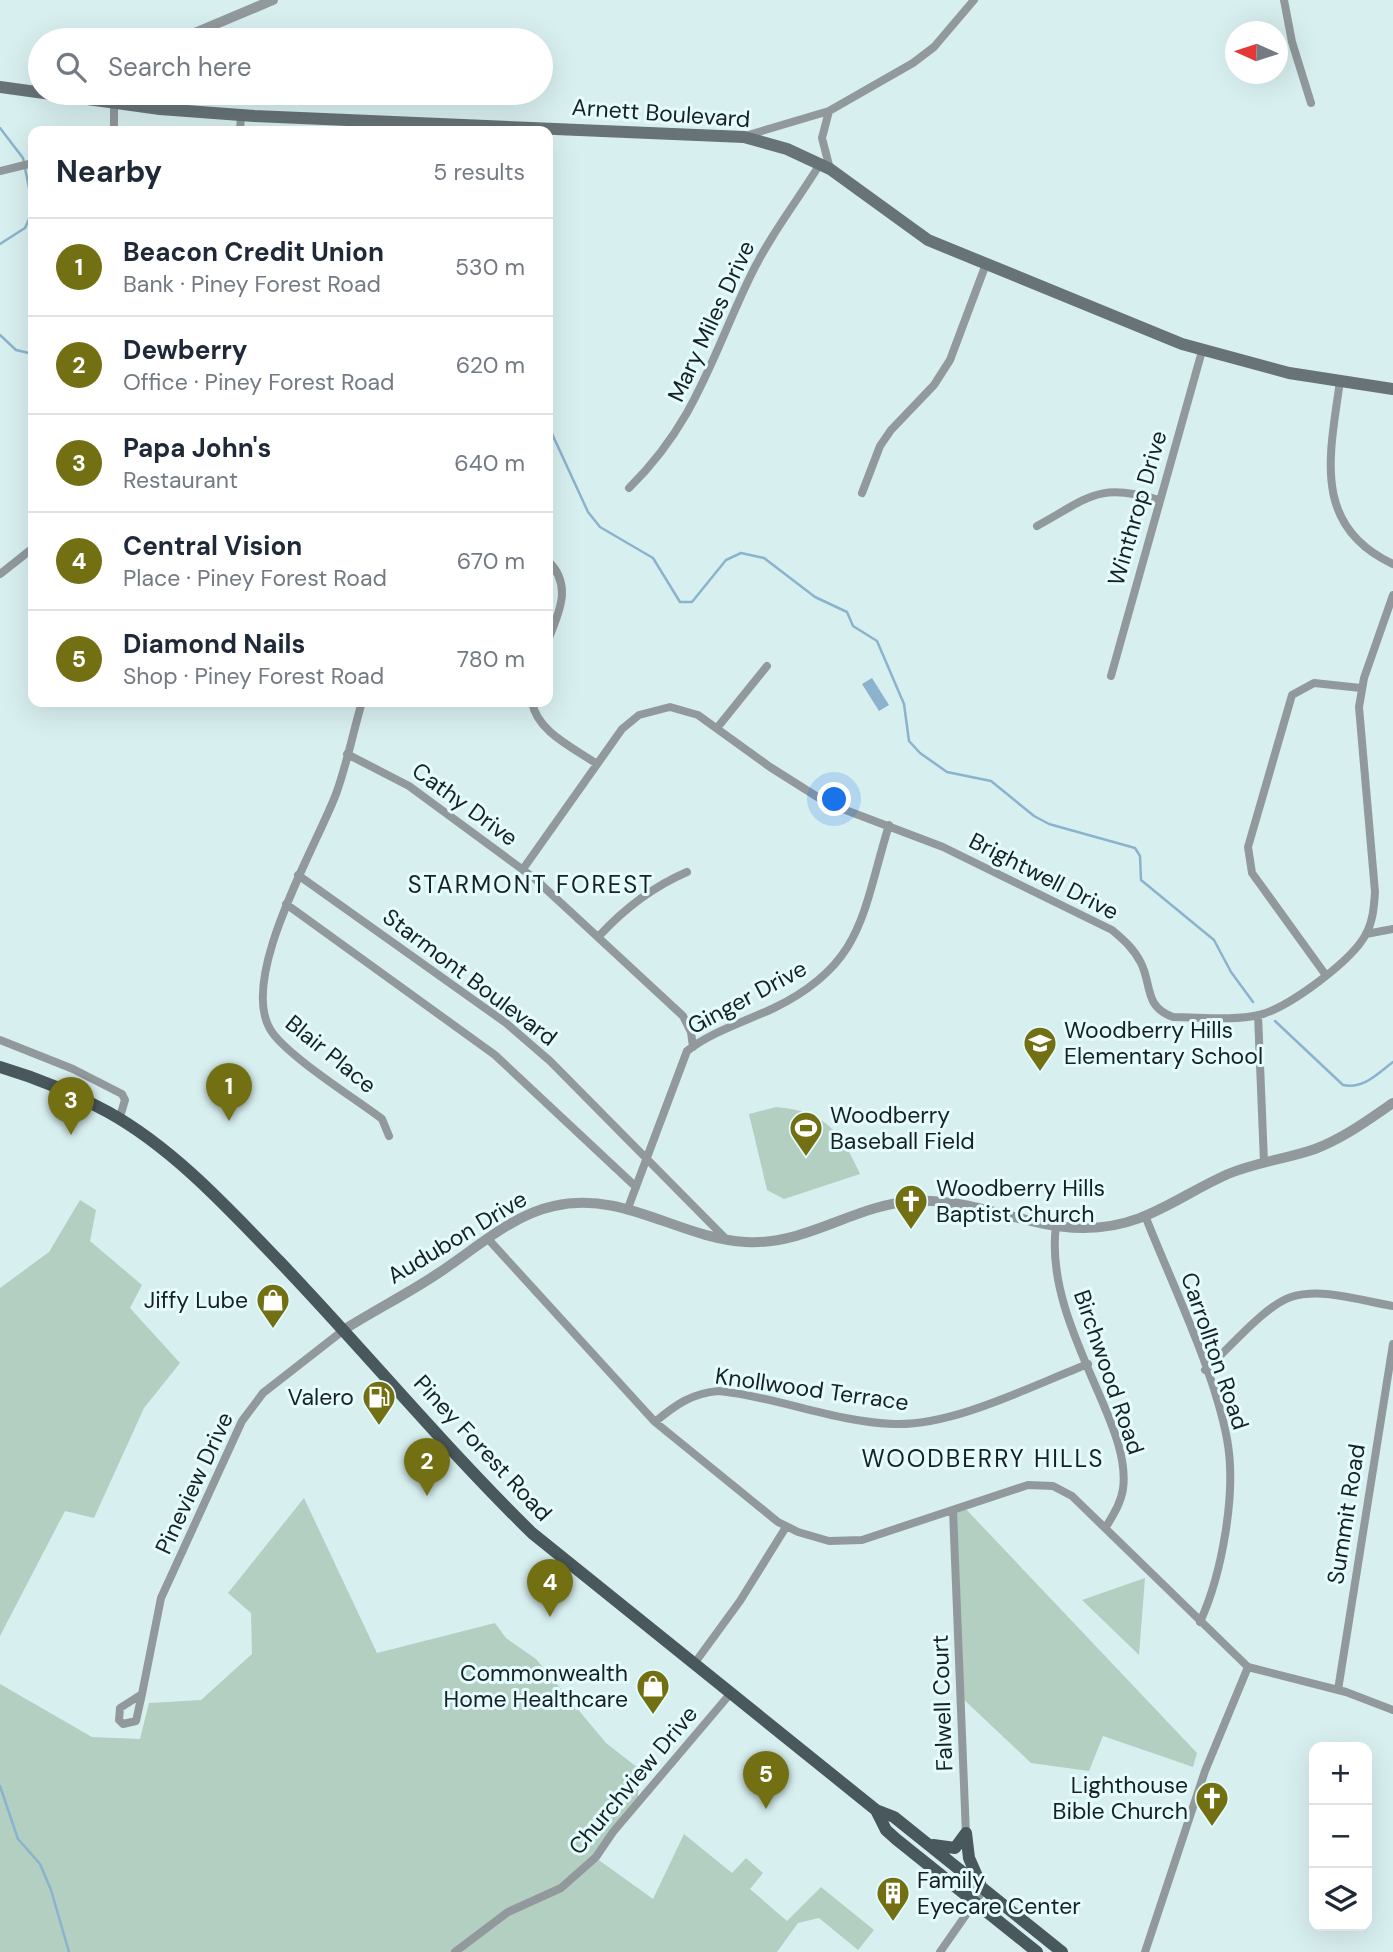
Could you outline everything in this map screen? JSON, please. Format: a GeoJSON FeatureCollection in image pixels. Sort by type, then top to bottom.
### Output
{"type":"FeatureCollection","features":[{"type":"Feature","properties":{"kind":"main road","name":"Arnett Boulevard"},"geometry":{"type":"LineString","coordinates":[[0,87],[28,90]]}},
{"type":"Feature","properties":{"kind":"main road","name":"Arnett Boulevard"},"geometry":{"type":"LineString","coordinates":[[163,105],[241,116],[386,126]]}},
{"type":"Feature","properties":{"kind":"main road","name":"Arnett Boulevard"},"geometry":{"type":"LineString","coordinates":[[553,131],[744,136],[787,149],[825,166],[909,229],[986,264],[1202,351],[1255,366],[1393,389]]}},
{"type":"Feature","properties":{"kind":"main road","name":"Piney Forest Road"},"geometry":{"type":"LineString","coordinates":[[0,1067],[53,1085],[119,1120],[198,1178],[345,1329],[482,1484],[532,1533],[876,1810],[894,1817],[926,1843],[963,1867],[984,1889],[1062,1952]]}},
{"type":"Feature","properties":{"kind":"main road","name":"Piney Forest Road"},"geometry":{"type":"LineString","coordinates":[[876,1810],[886,1830],[1037,1952]]}},
{"type":"Feature","properties":{"kind":"main road"},"geometry":{"type":"LineString","coordinates":[[926,1843],[955,1848],[966,1833]]}},
{"type":"Feature","properties":{"kind":"main road"},"geometry":{"type":"LineString","coordinates":[[966,1833],[974,1873],[984,1889]]}},
{"type":"Feature","properties":{"kind":"main road"},"geometry":{"type":"LineString","coordinates":[[897,1839],[906,1839],[943,1868],[963,1867]]}},
{"type":"Feature","properties":{"kind":"street"},"geometry":{"type":"LineString","coordinates":[[206,28],[273,0]]}},
{"type":"Feature","properties":{"kind":"street"},"geometry":{"type":"LineString","coordinates":[[744,136],[829,111],[913,63],[934,47],[974,0]]}},
{"type":"Feature","properties":{"kind":"street"},"geometry":{"type":"LineString","coordinates":[[1284,0],[1292,42],[1311,103]]}},
{"type":"Feature","properties":{"kind":"street"},"geometry":{"type":"LineString","coordinates":[[113,105],[114,126]]}},
{"type":"Feature","properties":{"kind":"street"},"geometry":{"type":"LineString","coordinates":[[825,166],[822,138],[829,111]]}},
{"type":"Feature","properties":{"kind":"street"},"geometry":{"type":"LineString","coordinates":[[240,126],[241,116]]}},
{"type":"Feature","properties":{"kind":"street"},"geometry":{"type":"LineString","coordinates":[[0,171],[28,164]]}},
{"type":"Feature","properties":{"kind":"street","name":"Mary Miles Drive"},"geometry":{"type":"LineString","coordinates":[[629,488],[663,452],[693,408],[751,274],[825,166]]}},
{"type":"Feature","properties":{"kind":"street"},"geometry":{"type":"LineString","coordinates":[[862,493],[873,459],[891,430],[934,385],[950,360],[986,264]]}},
{"type":"Feature","properties":{"kind":"street","name":"Winthrop Drive"},"geometry":{"type":"LineString","coordinates":[[1111,677],[1202,351]]}},
{"type":"Feature","properties":{"kind":"street"},"geometry":{"type":"LineString","coordinates":[[1340,382],[1329,466],[1333,497],[1351,533],[1372,552],[1393,564]]}},
{"type":"Feature","properties":{"kind":"street"},"geometry":{"type":"LineString","coordinates":[[1037,526],[1107,491],[1128,491],[1160,500]]}},
{"type":"Feature","properties":{"kind":"street"},"geometry":{"type":"LineString","coordinates":[[0,574],[28,552]]}},
{"type":"Feature","properties":{"kind":"street"},"geometry":{"type":"LineString","coordinates":[[553,568],[558,574],[563,592],[553,627]]}},
{"type":"Feature","properties":{"kind":"street"},"geometry":{"type":"LineString","coordinates":[[1366,934],[1375,892],[1362,755],[1361,688],[1393,595]]}},
{"type":"Feature","properties":{"kind":"street"},"geometry":{"type":"LineString","coordinates":[[717,728],[766,667]]}},
{"type":"Feature","properties":{"kind":"street"},"geometry":{"type":"LineString","coordinates":[[1325,974],[1252,873],[1248,847],[1292,695],[1314,682],[1361,688]]}},
{"type":"Feature","properties":{"kind":"street","name":"Blair Place"},"geometry":{"type":"LineString","coordinates":[[361,707],[336,793],[286,904],[262,1000],[268,1027],[281,1044],[382,1119],[389,1136]]}},
{"type":"Feature","properties":{"kind":"street"},"geometry":{"type":"LineString","coordinates":[[533,707],[535,715],[546,729],[597,764]]}},
{"type":"Feature","properties":{"kind":"street","name":"Brightwell Drive"},"geometry":{"type":"LineString","coordinates":[[523,869],[622,729],[649,710],[681,708],[698,715],[827,803],[943,847],[1112,930],[1133,949],[1142,964],[1147,993],[1164,1014],[1172,1017],[1258,1015],[1285,1005],[1325,974],[1366,934]]}},
{"type":"Feature","properties":{"kind":"street","name":"Cathy Drive"},"geometry":{"type":"LineString","coordinates":[[347,754],[409,786],[561,899],[683,1016],[691,1032],[693,1046]]}},
{"type":"Feature","properties":{"kind":"street","name":"Ginger Drive"},"geometry":{"type":"LineString","coordinates":[[628,1208],[683,1058],[693,1046],[806,991],[840,961],[855,935],[889,825]]}},
{"type":"Feature","properties":{"kind":"street"},"geometry":{"type":"LineString","coordinates":[[600,936],[631,904],[668,880],[687,872]]}},
{"type":"Feature","properties":{"kind":"street","name":"Starmont Boulevard"},"geometry":{"type":"LineString","coordinates":[[298,875],[506,1023],[550,1061],[727,1240]]}},
{"type":"Feature","properties":{"kind":"street","name":"Starmont Boulevard"},"geometry":{"type":"LineString","coordinates":[[286,904],[495,1055],[636,1187]]}},
{"type":"Feature","properties":{"kind":"street"},"geometry":{"type":"LineString","coordinates":[[1366,934],[1393,929]]}},
{"type":"Feature","properties":{"kind":"street"},"geometry":{"type":"LineString","coordinates":[[1258,1015],[1265,1161]]}},
{"type":"Feature","properties":{"kind":"street"},"geometry":{"type":"LineString","coordinates":[[0,1040],[73,1069],[122,1094],[125,1100],[119,1120]]}},
{"type":"Feature","properties":{"kind":"street","name":"Audubon Drive"},"geometry":{"type":"LineString","coordinates":[[345,1329],[521,1218],[550,1206],[591,1202],[628,1208],[727,1240],[755,1243],[791,1238],[858,1213],[915,1201],[954,1203],[1056,1226],[1099,1228],[1146,1218],[1219,1179],[1265,1161],[1297,1154],[1336,1140],[1393,1103]]}},
{"type":"Feature","properties":{"kind":"street","name":"Carrollton Road"},"geometry":{"type":"LineString","coordinates":[[1146,1218],[1223,1421],[1230,1482],[1215,1583],[1200,1622]]}},
{"type":"Feature","properties":{"kind":"street","name":"Birchwood Road"},"geometry":{"type":"LineString","coordinates":[[1056,1226],[1054,1254],[1059,1287],[1114,1432],[1123,1476],[1121,1498],[1106,1527]]}},
{"type":"Feature","properties":{"kind":"street"},"geometry":{"type":"LineString","coordinates":[[489,1240],[655,1422],[786,1527],[829,1541],[862,1540],[1015,1487],[1042,1485],[1072,1496],[1248,1667],[1338,1690],[1393,1710]]}},
{"type":"Feature","properties":{"kind":"street"},"geometry":{"type":"LineString","coordinates":[[1205,1370],[1266,1314],[1290,1297],[1318,1294],[1393,1306]]}},
{"type":"Feature","properties":{"kind":"street","name":"Pineview Drive"},"geometry":{"type":"LineString","coordinates":[[142,1694],[161,1598],[242,1421],[263,1393],[345,1329]]}},
{"type":"Feature","properties":{"kind":"street","name":"Summit Road"},"geometry":{"type":"LineString","coordinates":[[1338,1690],[1393,1344]]}},
{"type":"Feature","properties":{"kind":"street","name":"Knollwood Terrace"},"geometry":{"type":"LineString","coordinates":[[655,1422],[682,1401],[695,1395],[719,1391],[867,1421],[917,1423],[986,1403],[1088,1364]]}},
{"type":"Feature","properties":{"kind":"street","name":"Falwell Court"},"geometry":{"type":"LineString","coordinates":[[953,1510],[966,1833],[963,1867],[970,1898]]}},
{"type":"Feature","properties":{"kind":"street"},"geometry":{"type":"LineString","coordinates":[[694,1664],[740,1601],[786,1527]]}},
{"type":"Feature","properties":{"kind":"street"},"geometry":{"type":"LineString","coordinates":[[1145,1952],[1205,1771],[1248,1667]]}},
{"type":"Feature","properties":{"kind":"street","name":"Churchview Drive"},"geometry":{"type":"LineString","coordinates":[[455,1952],[488,1924],[555,1891],[589,1864],[730,1694]]}},
{"type":"Feature","properties":{"kind":"street"},"geometry":{"type":"LineString","coordinates":[[943,1951],[970,1898],[984,1889]]}},
{"type":"Feature","properties":{"kind":"green space","name":"Woodberry Baseball Field"},"geometry":{"type":"Polygon","coordinates":[[[776,1107],[807,1113],[829,1126],[846,1146],[860,1174],[784,1199],[767,1190],[749,1114],[776,1107]]]}},
{"type":"Feature","properties":{"kind":"green space"},"geometry":{"type":"Polygon","coordinates":[[[80,1200],[96,1210],[90,1241],[142,1285],[130,1308],[180,1363],[144,1408],[94,1518],[65,1511],[0,1636],[0,1288],[49,1252],[80,1200]]]}},
{"type":"Feature","properties":{"kind":"green space"},"geometry":{"type":"Polygon","coordinates":[[[304,1498],[377,1653],[495,1623],[506,1638],[536,1659],[606,1743],[647,1775],[638,1790],[638,1805],[596,1858],[653,1899],[684,1834],[732,1873],[746,1858],[763,1873],[750,1889],[787,1921],[821,1887],[874,1930],[858,1950],[819,1918],[798,1923],[777,1952],[0,1952],[0,1684],[92,1737],[140,1739],[149,1703],[201,1700],[252,1654],[251,1613],[228,1593],[304,1498]]]}},
{"type":"Feature","properties":{"kind":"green space"},"geometry":{"type":"Polygon","coordinates":[[[963,1506],[1197,1753],[1193,1767],[1103,1736],[1089,1771],[1031,1763],[960,1696],[953,1510],[963,1506]]]}},
{"type":"Feature","properties":{"kind":"green space"},"geometry":{"type":"Polygon","coordinates":[[[1145,1578],[1139,1655],[1082,1600],[1145,1578]]]}},
{"type":"Feature","properties":{"kind":"water"},"geometry":{"type":"Polygon","coordinates":[[[872,678],[889,705],[879,711],[862,684],[872,678]]]}},
{"type":"Feature","properties":{"kind":"waterway"},"geometry":{"type":"LineString","coordinates":[[0,128],[23,158],[28,183]]}},
{"type":"Feature","properties":{"kind":"waterway"},"geometry":{"type":"LineString","coordinates":[[0,244],[25,228],[28,221]]}},
{"type":"Feature","properties":{"kind":"waterway"},"geometry":{"type":"LineString","coordinates":[[0,335],[16,350],[28,353]]}},
{"type":"Feature","properties":{"kind":"waterway"},"geometry":{"type":"LineString","coordinates":[[553,436],[588,512],[600,527],[653,558],[680,602],[692,602],[726,560],[741,553],[764,558],[815,597],[847,612],[853,626],[877,641],[904,704],[909,741],[920,753],[947,772],[991,781],[1034,816],[1049,824],[1135,848],[1140,856],[1141,880],[1214,940],[1231,972],[1253,1002]]}},
{"type":"Feature","properties":{"kind":"waterway"},"geometry":{"type":"LineString","coordinates":[[1275,1021],[1343,1085],[1364,1083],[1393,1062]]}},
{"type":"Feature","properties":{"kind":"waterway"},"geometry":{"type":"LineString","coordinates":[[0,1786],[18,1839],[40,1864],[51,1890],[69,1952]]}},
{"type":"Feature","properties":{"kind":"place","name":"Woodberry Hills Elementary School"},"geometry":{"type":"Point","coordinates":[1040,1073]}},
{"type":"Feature","properties":{"kind":"place","name":"Beacon Credit Union"},"geometry":{"type":"Point","coordinates":[229,1121]}},
{"type":"Feature","properties":{"kind":"place","name":"Papa John's"},"geometry":{"type":"Point","coordinates":[71,1135]}},
{"type":"Feature","properties":{"kind":"place","name":"Woodberry Baseball Field"},"geometry":{"type":"Point","coordinates":[806,1158]}},
{"type":"Feature","properties":{"kind":"place","name":"Woodberry Hills Baptist Church"},"geometry":{"type":"Point","coordinates":[911,1231]}},
{"type":"Feature","properties":{"kind":"place","name":"Jiffy Lube"},"geometry":{"type":"Point","coordinates":[273,1330]}},
{"type":"Feature","properties":{"kind":"place","name":"Valero"},"geometry":{"type":"Point","coordinates":[379,1427]}},
{"type":"Feature","properties":{"kind":"place","name":"Dewberry"},"geometry":{"type":"Point","coordinates":[427,1496]}},
{"type":"Feature","properties":{"kind":"place","name":"Central Vision"},"geometry":{"type":"Point","coordinates":[550,1617]}},
{"type":"Feature","properties":{"kind":"place","name":"Commonwealth Home Healthcare"},"geometry":{"type":"Point","coordinates":[653,1716]}},
{"type":"Feature","properties":{"kind":"place","name":"Diamond Nails"},"geometry":{"type":"Point","coordinates":[766,1809]}},
{"type":"Feature","properties":{"kind":"place","name":"Lighthouse Bible Church"},"geometry":{"type":"Point","coordinates":[1212,1828]}},
{"type":"Feature","properties":{"kind":"place","name":"Family Eyecare Center"},"geometry":{"type":"Point","coordinates":[893,1923]}},
{"type":"Feature","properties":{"kind":"district","name":"STARMONT FOREST"},"geometry":{"type":"Point","coordinates":[531,885]}},
{"type":"Feature","properties":{"kind":"district","name":"WOODBERRY HILLS"},"geometry":{"type":"Point","coordinates":[983,1459]}}]}
